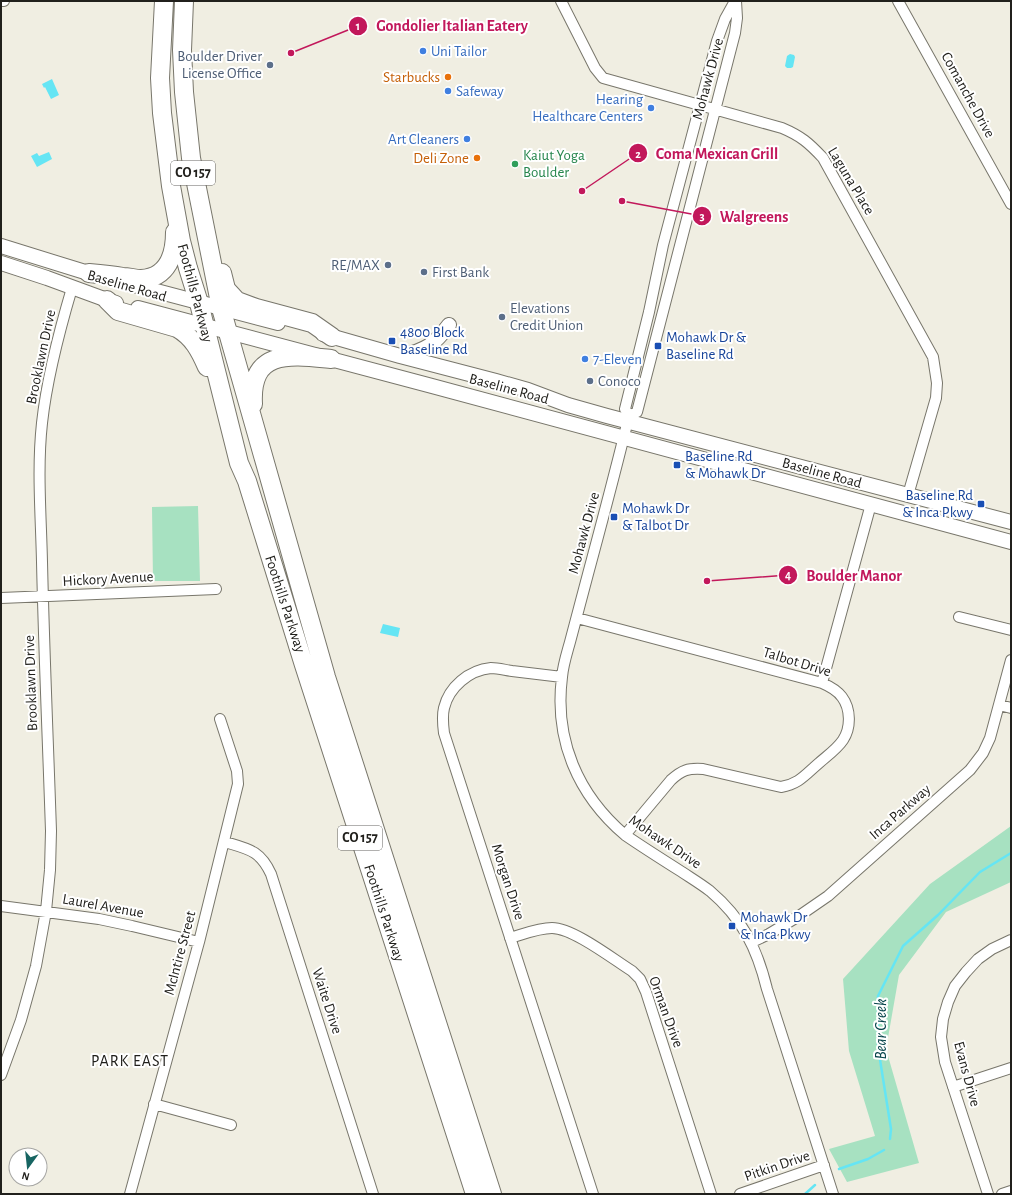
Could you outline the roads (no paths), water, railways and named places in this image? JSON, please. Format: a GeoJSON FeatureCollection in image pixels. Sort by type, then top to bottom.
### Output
{"type":"FeatureCollection","features":[{"type":"Feature","properties":{"kind":"highway","name":"Foothills Parkway"},"geometry":{"type":"LineString","coordinates":[[164,1],[160,64],[162,113],[175,211],[188,268],[199,303],[239,462],[247,481],[304,665],[475,1194]]}},
{"type":"Feature","properties":{"kind":"highway","name":"Foothills Parkway"},"geometry":{"type":"LineString","coordinates":[[184,1],[182,50],[190,158],[221,308],[326,677],[492,1194]]}},
{"type":"Feature","properties":{"kind":"highway"},"geometry":{"type":"LineString","coordinates":[[196,189],[209,215],[226,289],[230,294],[237,300],[247,305],[312,323],[332,337]]}},
{"type":"Feature","properties":{"kind":"highway"},"geometry":{"type":"LineString","coordinates":[[88,273],[141,279],[150,278],[158,274],[168,265],[173,252],[175,242],[175,211]]}},
{"type":"Feature","properties":{"kind":"highway"},"geometry":{"type":"LineString","coordinates":[[107,300],[118,311],[176,328],[183,332],[200,350],[208,371],[231,450],[239,462]]}},
{"type":"Feature","properties":{"kind":"highway"},"geometry":{"type":"LineString","coordinates":[[257,435],[253,403],[253,389],[256,377],[261,369],[267,363],[275,359],[288,357],[302,356],[331,359]]}},
{"type":"Feature","properties":{"kind":"main road","name":"Baseline Road"},"geometry":{"type":"LineString","coordinates":[[1,246],[88,273],[511,385],[568,405],[629,419],[1011,522]]}},
{"type":"Feature","properties":{"kind":"main road","name":"Baseline Road"},"geometry":{"type":"LineString","coordinates":[[1,263],[107,300],[1011,542]]}},
{"type":"Feature","properties":{"kind":"main road"},"geometry":{"type":"LineString","coordinates":[[400,356],[433,344],[449,326]]}},
{"type":"Feature","properties":{"kind":"street","name":"Laguna Place"},"geometry":{"type":"LineString","coordinates":[[561,1],[595,68],[603,78],[782,128],[796,134],[809,143],[823,158],[929,350],[935,368],[937,383],[936,398],[908,495]]}},
{"type":"Feature","properties":{"kind":"street","name":"Mohawk Drive"},"geometry":{"type":"LineString","coordinates":[[629,419],[625,409],[645,329],[663,245],[699,106],[722,27],[736,1]]}},
{"type":"Feature","properties":{"kind":"street","name":"Mohawk Drive"},"geometry":{"type":"LineString","coordinates":[[736,1],[736,33],[637,412],[629,419],[623,438],[562,677],[561,722],[565,744],[573,766],[583,786],[600,811],[625,836],[709,890],[725,904],[743,927],[752,942],[762,967],[767,989],[833,1194]]}},
{"type":"Feature","properties":{"kind":"street","name":"Comanche Drive"},"geometry":{"type":"LineString","coordinates":[[898,1],[1011,204]]}},
{"type":"Feature","properties":{"kind":"street","name":"Brooklawn Drive"},"geometry":{"type":"LineString","coordinates":[[1,1075],[21,1020],[34,974],[46,911],[50,870],[51,831],[40,457],[42,423],[49,378],[72,288]]}},
{"type":"Feature","properties":{"kind":"street"},"geometry":{"type":"LineString","coordinates":[[822,683],[871,504]]}},
{"type":"Feature","properties":{"kind":"street","name":"Hickory Avenue"},"geometry":{"type":"LineString","coordinates":[[1,598],[216,589]]}},
{"type":"Feature","properties":{"kind":"street"},"geometry":{"type":"LineString","coordinates":[[959,617],[1011,630]]}},
{"type":"Feature","properties":{"kind":"street","name":"Talbot Drive"},"geometry":{"type":"LineString","coordinates":[[577,618],[822,683],[832,687],[842,697],[847,706],[849,720],[848,731],[843,740],[799,782],[781,788],[703,769],[684,766],[625,836]]}},
{"type":"Feature","properties":{"kind":"street","name":"Inca Parkway"},"geometry":{"type":"LineString","coordinates":[[752,942],[769,934],[799,916],[828,896],[970,770],[983,753],[990,738],[1011,660]]}},
{"type":"Feature","properties":{"kind":"street","name":"Morgan Drive"},"geometry":{"type":"LineString","coordinates":[[562,677],[492,668],[480,670],[465,678],[456,686],[449,696],[444,708],[443,720],[444,733],[593,1194]]}},
{"type":"Feature","properties":{"kind":"street"},"geometry":{"type":"LineString","coordinates":[[999,705],[1011,708]]}},
{"type":"Feature","properties":{"kind":"street","name":"McIntire Street"},"geometry":{"type":"LineString","coordinates":[[130,1194],[199,942],[225,842],[238,784],[237,771],[220,719]]}},
{"type":"Feature","properties":{"kind":"street","name":"Waite Drive"},"geometry":{"type":"LineString","coordinates":[[225,842],[250,850],[259,856],[266,864],[271,874],[373,1194]]}},
{"type":"Feature","properties":{"kind":"street","name":"Laurel Avenue"},"geometry":{"type":"LineString","coordinates":[[1,906],[106,920],[199,942]]}},
{"type":"Feature","properties":{"kind":"street","name":"Orman Drive"},"geometry":{"type":"LineString","coordinates":[[510,938],[541,928],[565,930],[576,935],[632,971],[640,979],[646,992],[711,1194]]}},
{"type":"Feature","properties":{"kind":"street","name":"Evans Drive"},"geometry":{"type":"LineString","coordinates":[[988,1194],[945,1062],[941,1037],[943,1019],[955,986],[978,959],[992,949],[1011,940]]}},
{"type":"Feature","properties":{"kind":"street"},"geometry":{"type":"LineString","coordinates":[[953,1087],[1011,1068]]}},
{"type":"Feature","properties":{"kind":"street"},"geometry":{"type":"LineString","coordinates":[[154,1104],[231,1125]]}},
{"type":"Feature","properties":{"kind":"street","name":"Pitkin Drive"},"geometry":{"type":"LineString","coordinates":[[740,1194],[824,1165]]}},
{"type":"Feature","properties":{"kind":"street"},"geometry":{"type":"LineString","coordinates":[[1002,1194],[1011,1191]]}},
{"type":"Feature","properties":{"kind":"water"},"geometry":{"type":"Polygon","coordinates":[[[790,54],[794,55],[795,57],[793,67],[787,68],[785,66],[787,56],[790,54]]]}},
{"type":"Feature","properties":{"kind":"water"},"geometry":{"type":"Polygon","coordinates":[[[52,79],[59,95],[51,99],[42,84],[52,79]]]}},
{"type":"Feature","properties":{"kind":"water"},"geometry":{"type":"Polygon","coordinates":[[[49,152],[52,159],[37,167],[31,156],[37,153],[39,156],[49,152]]]}},
{"type":"Feature","properties":{"kind":"water"},"geometry":{"type":"Polygon","coordinates":[[[383,624],[400,628],[398,637],[380,633],[383,624]]]}},
{"type":"Feature","properties":{"kind":"waterway","name":"Bear Creek"},"geometry":{"type":"LineString","coordinates":[[890,1139],[891,1129],[878,1047],[878,996],[903,946],[938,915],[980,872],[1011,853]]}},
{"type":"Feature","properties":{"kind":"waterway","name":"Bear Creek"},"geometry":{"type":"LineString","coordinates":[[839,1169],[868,1159],[884,1150]]}},
{"type":"Feature","properties":{"kind":"waterway","name":"Bear Creek"},"geometry":{"type":"LineString","coordinates":[[805,1194],[815,1185]]}},
{"type":"Feature","properties":{"kind":"place","name":"Uni Tailor"},"geometry":{"type":"Point","coordinates":[423,51]}},
{"type":"Feature","properties":{"kind":"place","name":"Gondolier Italian Eatery"},"geometry":{"type":"Point","coordinates":[291,53]}},
{"type":"Feature","properties":{"kind":"place","name":"Boulder Driver License Office"},"geometry":{"type":"Point","coordinates":[270,65]}},
{"type":"Feature","properties":{"kind":"place","name":"Starbucks"},"geometry":{"type":"Point","coordinates":[448,77]}},
{"type":"Feature","properties":{"kind":"place","name":"Safeway"},"geometry":{"type":"Point","coordinates":[448,91]}},
{"type":"Feature","properties":{"kind":"place","name":"Hearing Healthcare Centers"},"geometry":{"type":"Point","coordinates":[651,108]}},
{"type":"Feature","properties":{"kind":"place","name":"Art Cleaners"},"geometry":{"type":"Point","coordinates":[467,139]}},
{"type":"Feature","properties":{"kind":"place","name":"Deli Zone"},"geometry":{"type":"Point","coordinates":[477,158]}},
{"type":"Feature","properties":{"kind":"place","name":"Kaiut Yoga Boulder"},"geometry":{"type":"Point","coordinates":[515,164]}},
{"type":"Feature","properties":{"kind":"place","name":"Coma Mexican Grill"},"geometry":{"type":"Point","coordinates":[582,191]}},
{"type":"Feature","properties":{"kind":"place","name":"Walgreens"},"geometry":{"type":"Point","coordinates":[622,201]}},
{"type":"Feature","properties":{"kind":"place","name":"RE/MAX"},"geometry":{"type":"Point","coordinates":[388,265]}},
{"type":"Feature","properties":{"kind":"place","name":"First Bank"},"geometry":{"type":"Point","coordinates":[424,272]}},
{"type":"Feature","properties":{"kind":"place","name":"Elevations Credit Union"},"geometry":{"type":"Point","coordinates":[502,317]}},
{"type":"Feature","properties":{"kind":"place","name":"4800 Block Baseline Rd"},"geometry":{"type":"Point","coordinates":[392,341]}},
{"type":"Feature","properties":{"kind":"place","name":"Mohawk Dr & Baseline Rd"},"geometry":{"type":"Point","coordinates":[658,346]}},
{"type":"Feature","properties":{"kind":"place","name":"7-Eleven"},"geometry":{"type":"Point","coordinates":[585,359]}},
{"type":"Feature","properties":{"kind":"place","name":"Conoco"},"geometry":{"type":"Point","coordinates":[590,381]}},
{"type":"Feature","properties":{"kind":"place","name":"Baseline Rd & Mohawk Dr"},"geometry":{"type":"Point","coordinates":[677,465]}},
{"type":"Feature","properties":{"kind":"place","name":"Baseline Rd & Inca Pkwy"},"geometry":{"type":"Point","coordinates":[981,504]}},
{"type":"Feature","properties":{"kind":"place","name":"Mohawk Dr & Talbot Dr"},"geometry":{"type":"Point","coordinates":[614,517]}},
{"type":"Feature","properties":{"kind":"place","name":"Boulder Manor"},"geometry":{"type":"Point","coordinates":[707,581]}},
{"type":"Feature","properties":{"kind":"place","name":"Mohawk Dr & Inca Pkwy"},"geometry":{"type":"Point","coordinates":[732,926]}},
{"type":"Feature","properties":{"kind":"district","name":"PARK EAST"},"geometry":{"type":"Point","coordinates":[130,1061]}}]}
